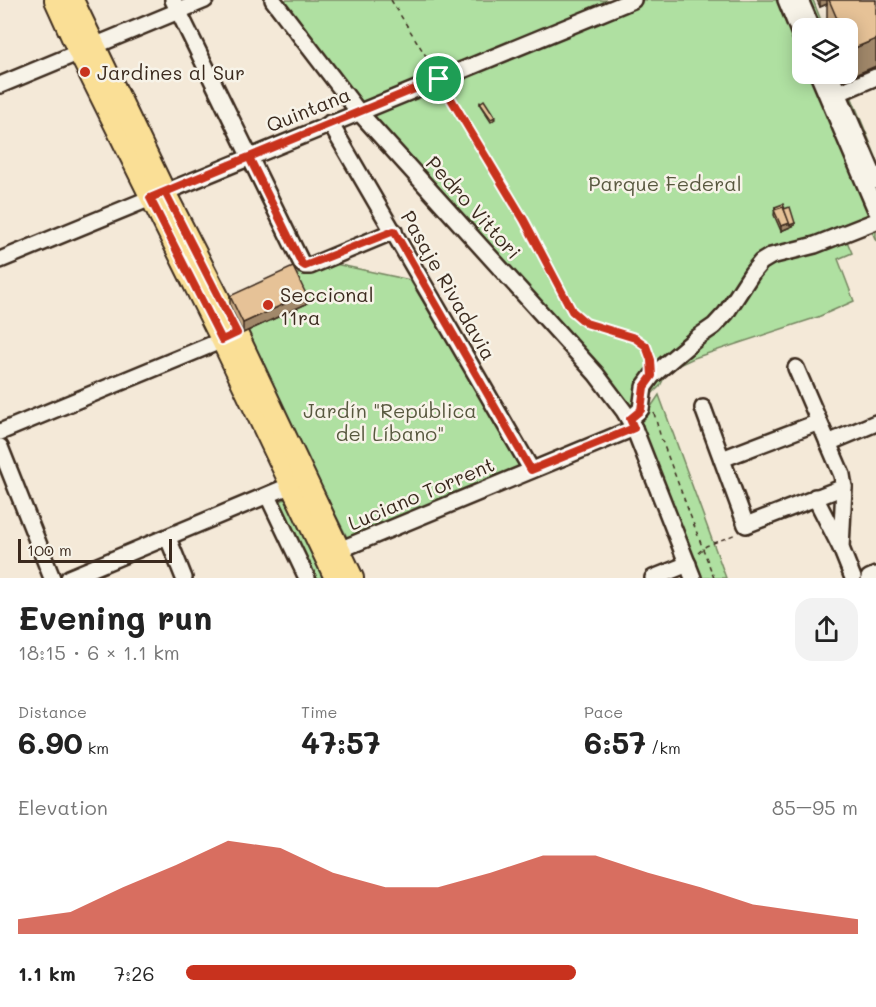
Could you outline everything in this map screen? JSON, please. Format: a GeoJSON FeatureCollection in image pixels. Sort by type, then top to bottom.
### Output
{"type":"FeatureCollection","features":[{"type":"Feature","properties":{"kind":"main road"},"geometry":{"type":"LineString","coordinates":[[55,0],[86,49],[229,337],[332,553],[353,578]]}},
{"type":"Feature","properties":{"kind":"main road"},"geometry":{"type":"LineString","coordinates":[[73,0],[86,49]]}},
{"type":"Feature","properties":{"kind":"main road"},"geometry":{"type":"LineString","coordinates":[[332,553],[335,578]]}},
{"type":"Feature","properties":{"kind":"street"},"geometry":{"type":"LineString","coordinates":[[0,85],[86,49],[176,6],[205,0]]}},
{"type":"Feature","properties":{"kind":"street","name":"Pedro Vittori"},"geometry":{"type":"LineString","coordinates":[[273,0],[358,111],[596,374],[632,423],[689,567]]}},
{"type":"Feature","properties":{"kind":"street","name":"Quintana"},"geometry":{"type":"LineString","coordinates":[[0,260],[358,111],[633,0]]}},
{"type":"Feature","properties":{"kind":"street"},"geometry":{"type":"LineString","coordinates":[[786,0],[793,18]]}},
{"type":"Feature","properties":{"kind":"street"},"geometry":{"type":"LineString","coordinates":[[800,0],[808,18]]}},
{"type":"Feature","properties":{"kind":"street"},"geometry":{"type":"LineString","coordinates":[[176,6],[302,264],[305,266],[394,231]]}},
{"type":"Feature","properties":{"kind":"street"},"geometry":{"type":"LineString","coordinates":[[833,95],[876,78]]}},
{"type":"Feature","properties":{"kind":"street"},"geometry":{"type":"LineString","coordinates":[[825,84],[833,95],[876,181]]}},
{"type":"Feature","properties":{"kind":"street"},"geometry":{"type":"LineString","coordinates":[[831,84],[833,95],[876,210]]}},
{"type":"Feature","properties":{"kind":"street","name":"Pasaje Rivadavia"},"geometry":{"type":"LineString","coordinates":[[330,123],[531,470]]}},
{"type":"Feature","properties":{"kind":"street"},"geometry":{"type":"LineString","coordinates":[[632,423],[641,410],[644,387],[652,376],[714,326],[726,313],[761,262],[771,256],[815,245],[876,221]]}},
{"type":"Feature","properties":{"kind":"street"},"geometry":{"type":"LineString","coordinates":[[0,432],[229,337]]}},
{"type":"Feature","properties":{"kind":"street"},"geometry":{"type":"LineString","coordinates":[[796,368],[842,475],[844,487],[841,548]]}},
{"type":"Feature","properties":{"kind":"street"},"geometry":{"type":"LineString","coordinates":[[703,408],[722,459],[741,530],[815,497],[844,487]]}},
{"type":"Feature","properties":{"kind":"street"},"geometry":{"type":"LineString","coordinates":[[722,459],[819,422]]}},
{"type":"Feature","properties":{"kind":"street","name":"Luciano Torrent"},"geometry":{"type":"LineString","coordinates":[[332,553],[531,470],[632,423]]}},
{"type":"Feature","properties":{"kind":"street"},"geometry":{"type":"LineString","coordinates":[[828,442],[876,423]]}},
{"type":"Feature","properties":{"kind":"street"},"geometry":{"type":"LineString","coordinates":[[0,447],[52,578]]}},
{"type":"Feature","properties":{"kind":"street"},"geometry":{"type":"LineString","coordinates":[[69,578],[298,482]]}},
{"type":"Feature","properties":{"kind":"street"},"geometry":{"type":"LineString","coordinates":[[268,496],[307,578]]}},
{"type":"Feature","properties":{"kind":"street"},"geometry":{"type":"LineString","coordinates":[[815,497],[841,548],[853,578]]}},
{"type":"Feature","properties":{"kind":"street"},"geometry":{"type":"LineString","coordinates":[[168,538],[184,578]]}},
{"type":"Feature","properties":{"kind":"street"},"geometry":{"type":"LineString","coordinates":[[653,578],[689,567]]}},
{"type":"Feature","properties":{"kind":"street"},"geometry":{"type":"LineString","coordinates":[[869,578],[876,575]]}},
{"type":"Feature","properties":{"kind":"path"},"geometry":{"type":"LineString","coordinates":[[391,0],[524,220],[572,311],[586,323],[639,340],[650,352],[652,376]]}},
{"type":"Feature","properties":{"kind":"path"},"geometry":{"type":"LineString","coordinates":[[654,412],[661,438],[714,578]]}},
{"type":"Feature","properties":{"kind":"path"},"geometry":{"type":"LineString","coordinates":[[689,567],[703,549],[741,530]]}},
{"type":"Feature","properties":{"kind":"green space","name":"Parque Federal"},"geometry":{"type":"Polygon","coordinates":[[[279,0],[813,0],[820,18],[792,18],[792,84],[846,84],[876,157],[876,241],[871,229],[846,239],[852,253],[838,259],[854,301],[818,317],[694,358],[668,370],[660,386],[631,414],[352,97],[279,0]]]}},
{"type":"Feature","properties":{"kind":"green space","name":"Jardín \"República del Líbano\""},"geometry":{"type":"Polygon","coordinates":[[[326,262],[410,280],[524,467],[349,541],[243,333],[306,304],[293,276],[326,262]]]}},
{"type":"Feature","properties":{"kind":"green space"},"geometry":{"type":"Polygon","coordinates":[[[659,395],[726,578],[696,578],[638,426],[659,395]]]}},
{"type":"Feature","properties":{"kind":"green space"},"geometry":{"type":"Polygon","coordinates":[[[288,497],[328,578],[316,578],[279,502],[288,497]]]}},
{"type":"Feature","properties":{"kind":"building"},"geometry":{"type":"Polygon","coordinates":[[[829,0],[876,0],[876,39],[858,47],[858,18],[837,18],[829,0]]]}},
{"type":"Feature","properties":{"kind":"building"},"geometry":{"type":"Polygon","coordinates":[[[484,100],[495,117],[491,119],[480,103],[484,100]]]}},
{"type":"Feature","properties":{"kind":"building"},"geometry":{"type":"Polygon","coordinates":[[[783,204],[785,209],[783,207],[776,209],[775,207],[783,204]]]}},
{"type":"Feature","properties":{"kind":"building"},"geometry":{"type":"Polygon","coordinates":[[[783,207],[790,223],[781,226],[774,210],[783,207]]]}},
{"type":"Feature","properties":{"kind":"building"},"geometry":{"type":"Polygon","coordinates":[[[790,207],[795,223],[790,225],[784,209],[790,207]]]}},
{"type":"Feature","properties":{"kind":"building","name":"Seccional 11ra"},"geometry":{"type":"Polygon","coordinates":[[[293,267],[306,294],[243,323],[230,296],[293,267]]]}},
{"type":"Feature","properties":{"kind":"place","name":"Jardines al Sur"},"geometry":{"type":"Point","coordinates":[85,72]}},
{"type":"Feature","properties":{"kind":"place","name":"Seccional 11ra"},"geometry":{"type":"Point","coordinates":[268,305]}},
{"type":"Feature","properties":{"kind":"route"},"geometry":{"type":"LineString","coordinates":[[439,79],[330,123],[249,157],[165,192],[237,333],[222,340],[150,198],[249,157],[305,266],[310,266],[394,231],[531,470],[634,428],[630,419],[641,410],[644,387],[652,376],[650,352],[639,340],[586,323],[572,311],[524,220],[439,79]]}}]}
